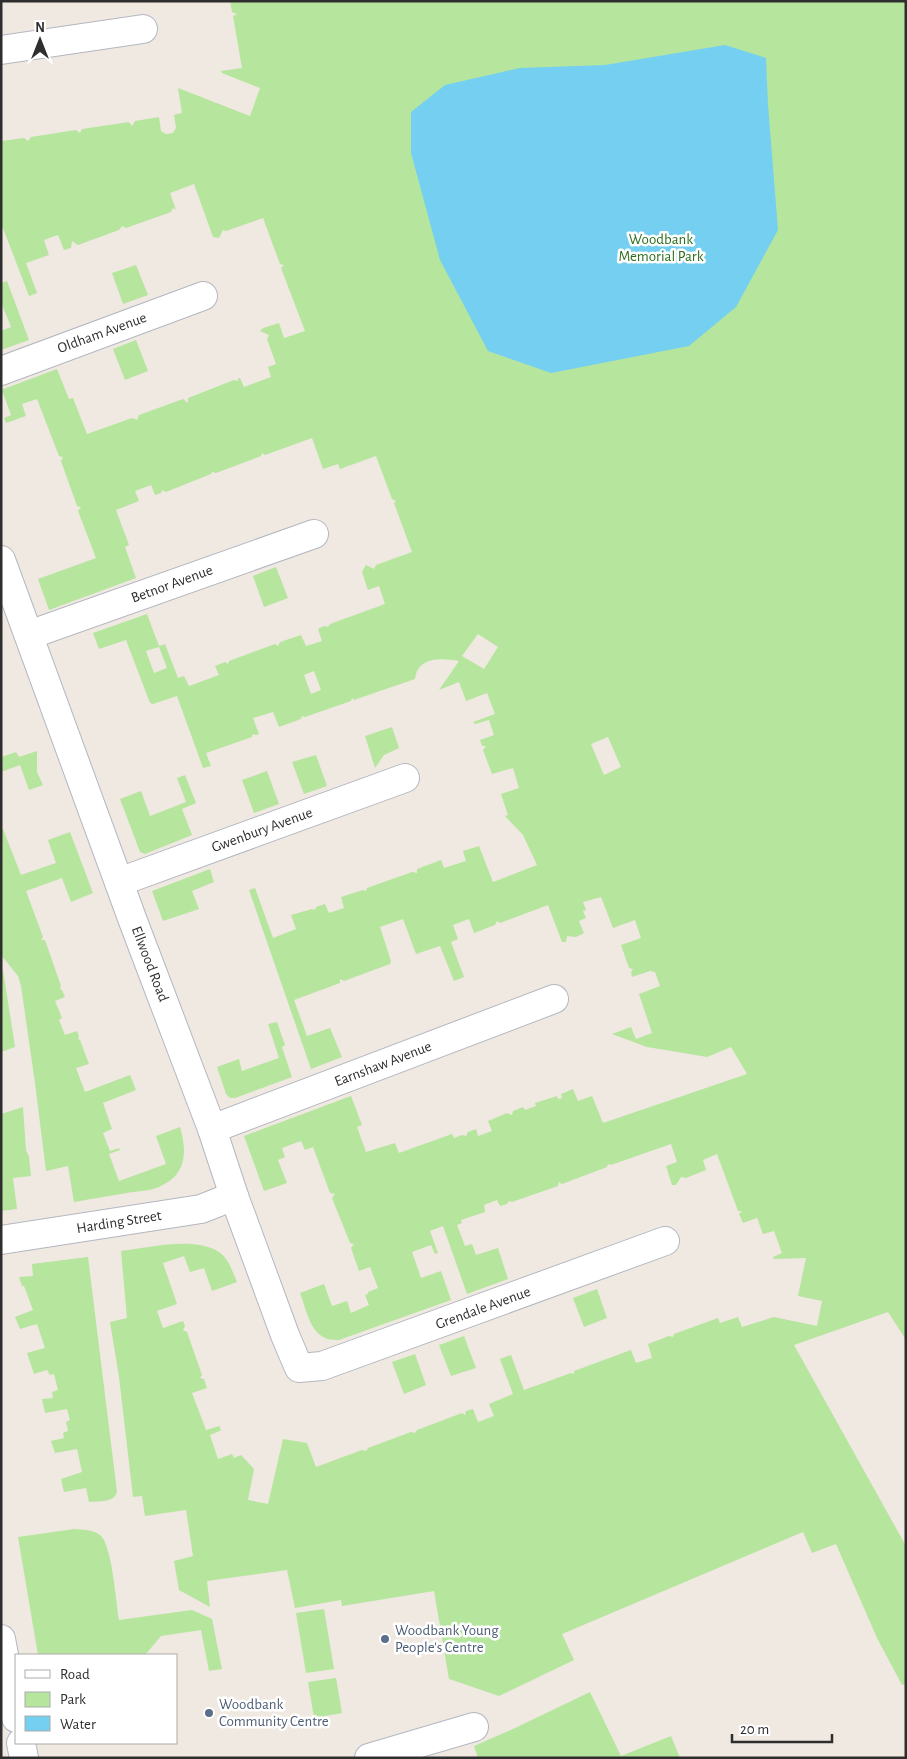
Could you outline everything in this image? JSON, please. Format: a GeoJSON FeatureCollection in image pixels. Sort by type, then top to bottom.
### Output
{"type":"FeatureCollection","features":[{"type":"Feature","properties":{"kind":"street"},"geometry":{"type":"LineString","coordinates":[[1,50],[142,29]]}},
{"type":"Feature","properties":{"kind":"street","name":"Oldham Avenue"},"geometry":{"type":"LineString","coordinates":[[1,370],[203,296]]}},
{"type":"Feature","properties":{"kind":"street","name":"Betnor Avenue"},"geometry":{"type":"LineString","coordinates":[[29,635],[314,534]]}},
{"type":"Feature","properties":{"kind":"street","name":"Ellwood Road"},"geometry":{"type":"LineString","coordinates":[[1,560],[119,882],[212,1128],[234,1196],[285,1335],[299,1368]]}},
{"type":"Feature","properties":{"kind":"street","name":"Gwenbury Avenue"},"geometry":{"type":"LineString","coordinates":[[119,882],[405,778]]}},
{"type":"Feature","properties":{"kind":"street","name":"Earnshaw Avenue"},"geometry":{"type":"LineString","coordinates":[[212,1128],[554,999]]}},
{"type":"Feature","properties":{"kind":"street","name":"Harding Street"},"geometry":{"type":"LineString","coordinates":[[1,1240],[201,1208],[234,1196]]}},
{"type":"Feature","properties":{"kind":"street","name":"Grendale Avenue"},"geometry":{"type":"LineString","coordinates":[[299,1368],[322,1366],[665,1241]]}},
{"type":"Feature","properties":{"kind":"street"},"geometry":{"type":"LineString","coordinates":[[1,1639],[15,1713]]}},
{"type":"Feature","properties":{"kind":"street"},"geometry":{"type":"LineString","coordinates":[[369,1758],[474,1727]]}},
{"type":"Feature","properties":{"kind":"street"},"geometry":{"type":"LineString","coordinates":[[21,1744],[24,1758]]}},
{"type":"Feature","properties":{"kind":"green space","name":"Woodbank Memorial Park"},"geometry":{"type":"Polygon","coordinates":[[[230,1],[906,1],[906,1340],[888,1312],[794,1345],[906,1546],[906,1684],[902,1685],[877,1638],[836,1544],[812,1553],[803,1532],[562,1634],[574,1660],[499,1696],[449,1679],[434,1591],[342,1606],[341,1600],[295,1608],[287,1570],[207,1581],[210,1607],[179,1590],[174,1561],[193,1556],[186,1510],[145,1516],[142,1496],[133,1497],[119,1377],[110,1322],[127,1318],[121,1251],[171,1244],[197,1245],[209,1247],[219,1252],[228,1262],[237,1282],[212,1291],[204,1268],[190,1272],[184,1256],[163,1263],[177,1304],[157,1311],[163,1328],[183,1321],[185,1326],[183,1330],[187,1332],[202,1375],[200,1378],[204,1379],[207,1388],[192,1393],[206,1430],[220,1426],[222,1430],[210,1435],[218,1459],[232,1454],[234,1458],[241,1455],[254,1469],[248,1500],[268,1504],[283,1439],[307,1443],[316,1467],[362,1450],[366,1451],[368,1448],[411,1432],[415,1433],[417,1430],[462,1413],[465,1415],[466,1411],[473,1409],[478,1422],[494,1416],[489,1404],[513,1394],[500,1359],[511,1355],[524,1390],[571,1373],[574,1374],[574,1371],[631,1350],[636,1363],[652,1358],[648,1344],[669,1336],[673,1337],[674,1334],[718,1318],[720,1323],[738,1317],[742,1327],[774,1317],[817,1326],[822,1301],[798,1296],[806,1258],[774,1259],[773,1257],[782,1253],[774,1231],[763,1234],[757,1218],[743,1223],[739,1214],[742,1211],[738,1211],[717,1154],[703,1160],[706,1170],[686,1178],[681,1177],[676,1185],[672,1185],[666,1166],[677,1162],[671,1144],[611,1165],[608,1164],[607,1167],[562,1184],[559,1182],[558,1186],[512,1202],[509,1201],[507,1204],[500,1206],[497,1200],[484,1205],[485,1212],[461,1220],[462,1223],[457,1225],[465,1246],[472,1244],[476,1255],[498,1248],[508,1279],[467,1294],[443,1226],[430,1231],[438,1253],[435,1254],[431,1245],[412,1252],[421,1278],[441,1271],[451,1300],[339,1340],[330,1339],[316,1332],[308,1318],[300,1293],[324,1284],[332,1306],[347,1301],[351,1313],[369,1305],[365,1295],[378,1288],[370,1267],[359,1271],[351,1248],[354,1244],[350,1243],[332,1198],[335,1194],[330,1193],[313,1147],[305,1150],[301,1141],[282,1148],[285,1157],[278,1160],[287,1183],[264,1191],[244,1136],[351,1096],[362,1125],[357,1127],[366,1152],[395,1143],[399,1153],[452,1134],[454,1138],[462,1135],[466,1136],[468,1132],[476,1129],[478,1136],[492,1131],[488,1121],[507,1113],[512,1115],[513,1111],[523,1107],[525,1110],[536,1106],[535,1103],[557,1096],[558,1099],[562,1098],[561,1094],[573,1089],[578,1101],[592,1096],[603,1123],[747,1074],[731,1047],[707,1057],[647,1047],[612,1034],[631,1027],[636,1039],[652,1033],[639,994],[660,986],[655,972],[650,971],[632,977],[631,972],[633,969],[629,968],[621,945],[641,938],[635,920],[613,928],[601,897],[583,902],[586,910],[583,911],[586,918],[579,921],[584,933],[576,937],[567,936],[566,942],[562,942],[548,905],[500,923],[497,921],[495,925],[474,933],[469,919],[453,925],[458,939],[451,942],[464,977],[454,981],[440,946],[416,954],[403,919],[380,927],[391,961],[390,964],[344,981],[340,979],[340,983],[294,1000],[307,1036],[330,1028],[342,1057],[311,1069],[249,890],[255,888],[273,938],[296,929],[291,915],[312,909],[315,910],[316,907],[325,904],[329,913],[344,908],[341,897],[363,890],[366,891],[367,888],[412,872],[417,873],[417,869],[441,860],[444,868],[466,861],[463,851],[479,846],[493,882],[537,865],[523,835],[505,816],[508,815],[501,794],[519,788],[513,768],[492,774],[483,750],[486,746],[482,746],[480,740],[494,735],[489,720],[475,724],[473,722],[495,714],[487,693],[466,701],[459,682],[439,690],[459,661],[432,660],[421,666],[415,679],[354,700],[352,698],[351,701],[305,717],[302,716],[301,719],[279,727],[273,712],[253,718],[259,734],[253,734],[252,737],[206,753],[211,766],[203,768],[177,696],[153,704],[150,703],[126,640],[99,649],[93,633],[147,614],[159,646],[165,644],[178,678],[184,676],[189,686],[219,675],[215,666],[225,662],[228,664],[229,661],[275,644],[278,646],[280,642],[301,635],[306,646],[322,641],[318,629],[324,626],[328,627],[330,624],[385,604],[379,586],[368,590],[362,572],[366,565],[374,569],[376,565],[412,552],[394,503],[396,501],[392,499],[376,456],[340,469],[338,464],[323,469],[312,438],[265,455],[262,453],[261,456],[216,473],[212,472],[166,492],[162,490],[161,493],[155,495],[151,485],[135,491],[139,501],[116,510],[129,545],[125,547],[136,578],[49,610],[38,579],[96,558],[78,511],[81,507],[77,506],[61,461],[63,457],[59,456],[37,399],[22,404],[26,416],[6,423],[4,418],[11,415],[1,390],[57,369],[69,399],[73,398],[87,434],[132,418],[137,420],[139,415],[183,399],[188,403],[188,398],[234,380],[238,381],[240,378],[244,387],[271,377],[268,367],[276,364],[267,339],[269,335],[260,331],[263,328],[279,323],[284,338],[305,331],[281,268],[284,265],[280,264],[263,218],[226,231],[223,230],[219,238],[213,237],[194,184],[170,193],[176,210],[173,208],[171,212],[126,228],[122,226],[119,230],[78,245],[72,241],[71,248],[64,250],[58,235],[44,240],[49,255],[26,263],[37,293],[29,296],[1,223],[1,141],[24,138],[28,141],[31,137],[76,130],[80,133],[82,129],[129,122],[132,126],[135,121],[159,117],[161,131],[166,134],[173,133],[176,128],[174,115],[182,113],[178,88],[250,116],[260,88],[221,71],[242,68],[233,16],[237,14],[232,12],[230,1]],[[478,634],[462,656],[484,669],[498,647],[478,634]],[[159,647],[146,651],[154,673],[167,668],[159,647]],[[314,671],[304,675],[311,694],[321,690],[314,671]],[[608,737],[591,744],[604,775],[621,767],[608,737]]]}},
{"type":"Feature","properties":{"kind":"green space"},"geometry":{"type":"Polygon","coordinates":[[[136,265],[148,295],[123,304],[112,273],[136,265]]]}},
{"type":"Feature","properties":{"kind":"green space"},"geometry":{"type":"Polygon","coordinates":[[[7,281],[29,340],[1,350],[1,331],[11,327],[1,302],[1,283],[7,281]]]}},
{"type":"Feature","properties":{"kind":"green space"},"geometry":{"type":"Polygon","coordinates":[[[136,340],[148,371],[125,380],[113,349],[136,340]]]}},
{"type":"Feature","properties":{"kind":"green space"},"geometry":{"type":"Polygon","coordinates":[[[276,567],[288,598],[264,607],[253,576],[276,567]]]}},
{"type":"Feature","properties":{"kind":"green space"},"geometry":{"type":"Polygon","coordinates":[[[392,727],[399,748],[384,755],[375,768],[365,736],[392,727]]]}},
{"type":"Feature","properties":{"kind":"green space"},"geometry":{"type":"Polygon","coordinates":[[[37,751],[37,772],[43,785],[29,790],[20,765],[1,772],[1,757],[16,752],[19,757],[37,751]]]}},
{"type":"Feature","properties":{"kind":"green space"},"geometry":{"type":"Polygon","coordinates":[[[316,755],[327,786],[304,794],[292,762],[316,755]]]}},
{"type":"Feature","properties":{"kind":"green space"},"geometry":{"type":"Polygon","coordinates":[[[267,771],[279,804],[254,813],[242,780],[267,771]]]}},
{"type":"Feature","properties":{"kind":"green space"},"geometry":{"type":"Polygon","coordinates":[[[185,775],[196,803],[182,809],[192,835],[145,854],[140,852],[120,799],[141,791],[150,816],[186,802],[177,778],[185,775]]]}},
{"type":"Feature","properties":{"kind":"green space"},"geometry":{"type":"Polygon","coordinates":[[[1,829],[3,829],[21,875],[56,863],[48,840],[70,832],[93,893],[71,902],[62,878],[26,891],[43,937],[41,940],[45,940],[61,986],[60,989],[65,997],[55,1001],[62,1018],[59,1020],[65,1035],[77,1031],[78,1039],[89,1064],[76,1068],[85,1092],[130,1075],[136,1090],[103,1103],[112,1129],[103,1133],[110,1151],[119,1148],[120,1150],[109,1154],[119,1181],[166,1164],[156,1136],[180,1127],[184,1145],[183,1161],[176,1175],[170,1181],[157,1188],[74,1202],[68,1166],[46,1171],[21,986],[18,976],[1,955],[1,829]]]}},
{"type":"Feature","properties":{"kind":"green space"},"geometry":{"type":"Polygon","coordinates":[[[210,869],[214,882],[192,891],[199,909],[163,921],[152,891],[210,869]]]}},
{"type":"Feature","properties":{"kind":"green space"},"geometry":{"type":"Polygon","coordinates":[[[1,970],[3,970],[15,1047],[1,1052],[1,970]]]}},
{"type":"Feature","properties":{"kind":"green space"},"geometry":{"type":"Polygon","coordinates":[[[277,1022],[285,1045],[282,1047],[292,1077],[235,1098],[230,1098],[226,1094],[217,1067],[239,1059],[242,1071],[279,1058],[268,1024],[277,1022]]]}},
{"type":"Feature","properties":{"kind":"green space"},"geometry":{"type":"Polygon","coordinates":[[[23,1107],[26,1150],[29,1157],[31,1176],[13,1178],[17,1209],[1,1211],[1,1114],[23,1107]]]}},
{"type":"Feature","properties":{"kind":"green space"},"geometry":{"type":"Polygon","coordinates":[[[88,1257],[117,1492],[109,1500],[89,1502],[86,1488],[64,1492],[61,1479],[82,1472],[77,1449],[55,1453],[51,1441],[64,1438],[63,1433],[68,1431],[66,1422],[70,1420],[67,1409],[45,1413],[42,1399],[53,1398],[52,1392],[58,1390],[54,1374],[50,1375],[47,1370],[34,1374],[27,1353],[45,1348],[37,1324],[20,1329],[15,1317],[33,1310],[19,1277],[33,1276],[32,1264],[88,1257]]]}},
{"type":"Feature","properties":{"kind":"green space"},"geometry":{"type":"Polygon","coordinates":[[[597,1289],[607,1318],[584,1327],[573,1298],[597,1289]]]}},
{"type":"Feature","properties":{"kind":"green space"},"geometry":{"type":"Polygon","coordinates":[[[464,1336],[476,1368],[451,1376],[439,1345],[464,1336]]]}},
{"type":"Feature","properties":{"kind":"green space"},"geometry":{"type":"Polygon","coordinates":[[[415,1354],[426,1385],[404,1394],[392,1362],[415,1354]]]}},
{"type":"Feature","properties":{"kind":"green space"},"geometry":{"type":"Polygon","coordinates":[[[74,1529],[87,1530],[100,1535],[108,1550],[119,1620],[192,1610],[212,1619],[222,1669],[209,1671],[201,1630],[161,1636],[146,1654],[38,1654],[18,1537],[74,1529]]]}},
{"type":"Feature","properties":{"kind":"green space"},"geometry":{"type":"Polygon","coordinates":[[[324,1609],[334,1669],[306,1673],[296,1613],[324,1609]]]}},
{"type":"Feature","properties":{"kind":"green space"},"geometry":{"type":"Polygon","coordinates":[[[336,1678],[342,1713],[314,1718],[308,1682],[336,1678]]]}},
{"type":"Feature","properties":{"kind":"green space"},"geometry":{"type":"Polygon","coordinates":[[[590,1692],[621,1756],[671,1736],[680,1758],[478,1758],[474,1746],[590,1692]]]}},
{"type":"Feature","properties":{"kind":"water"},"geometry":{"type":"Polygon","coordinates":[[[725,45],[766,58],[778,230],[736,307],[689,346],[551,373],[488,351],[440,260],[411,153],[411,112],[445,85],[520,68],[605,65],[725,45]]]}},
{"type":"Feature","properties":{"kind":"place","name":"Woodbank Young People's Centre"},"geometry":{"type":"Point","coordinates":[385,1639]}},
{"type":"Feature","properties":{"kind":"place","name":"Woodbank Community Centre"},"geometry":{"type":"Point","coordinates":[209,1713]}}]}
